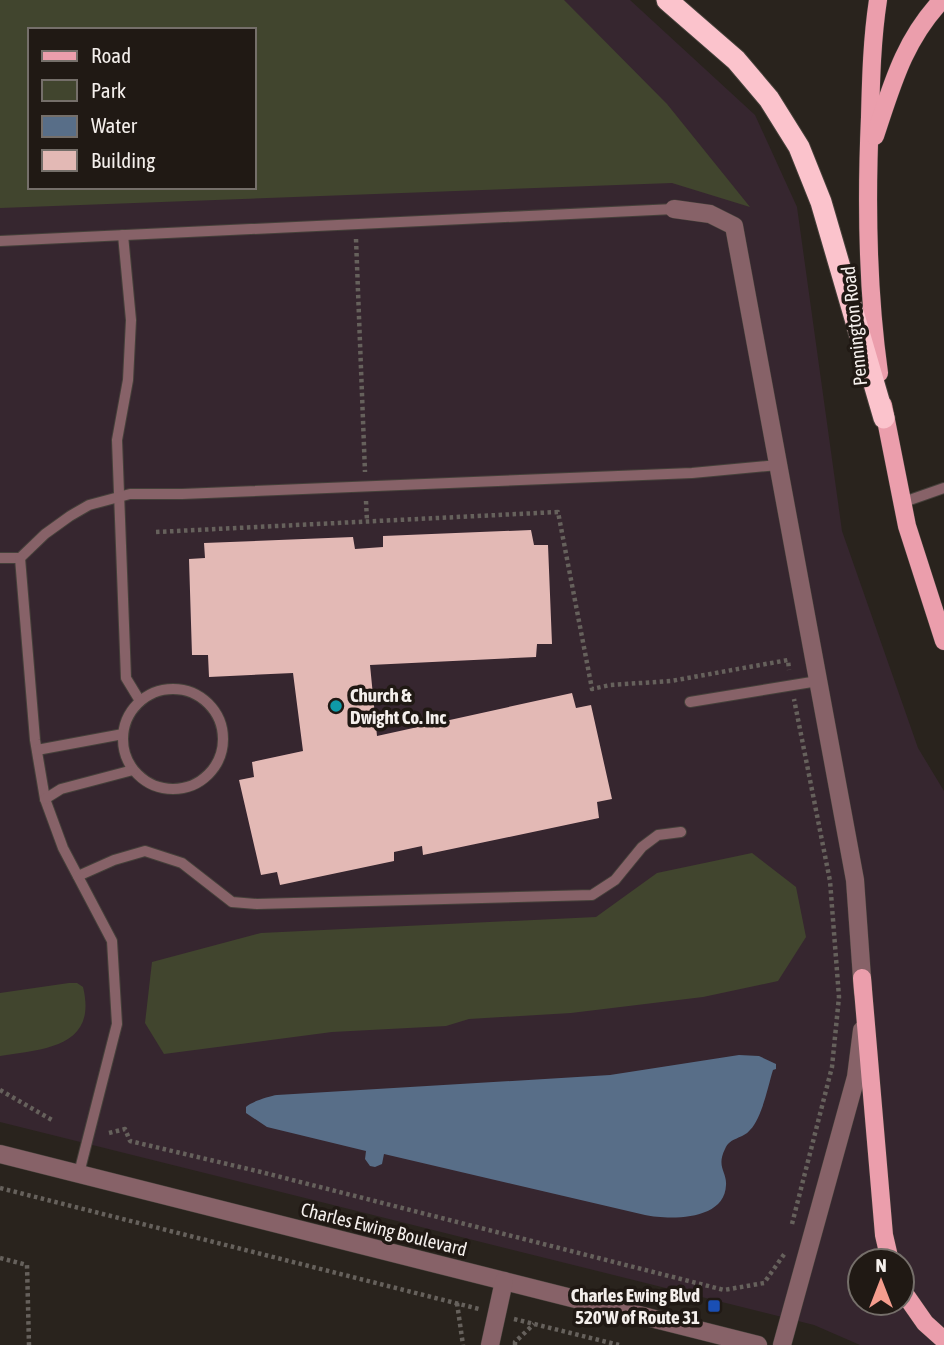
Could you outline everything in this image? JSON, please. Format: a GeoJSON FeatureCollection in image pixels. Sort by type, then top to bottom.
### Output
{"type":"FeatureCollection","features":[{"type":"Feature","properties":{"kind":"highway"},"geometry":{"type":"LineString","coordinates":[[667,0],[736,60],[769,99],[799,147],[821,202],[884,418]]}},
{"type":"Feature","properties":{"kind":"main road","name":"Pennington Road"},"geometry":{"type":"LineString","coordinates":[[878,0],[872,57],[866,231],[873,329],[884,418],[901,503],[916,559],[944,641]]}},
{"type":"Feature","properties":{"kind":"main road"},"geometry":{"type":"LineString","coordinates":[[868,156],[908,44],[926,17],[942,0]]}},
{"type":"Feature","properties":{"kind":"main road"},"geometry":{"type":"LineString","coordinates":[[862,978],[887,1247]]}},
{"type":"Feature","properties":{"kind":"main road"},"geometry":{"type":"LineString","coordinates":[[916,1310],[925,1323],[944,1340]]}},
{"type":"Feature","properties":{"kind":"street"},"geometry":{"type":"LineString","coordinates":[[674,209],[710,214],[734,226],[855,880],[862,978],[862,1032],[856,1077],[782,1345]]}},
{"type":"Feature","properties":{"kind":"street","name":"Charles Ewing Boulevard"},"geometry":{"type":"LineString","coordinates":[[0,1154],[758,1345]]}},
{"type":"Feature","properties":{"kind":"street"},"geometry":{"type":"LineString","coordinates":[[490,1345],[504,1281]]}},
{"type":"Feature","properties":{"kind":"lane"},"geometry":{"type":"LineString","coordinates":[[0,241],[674,209]]}},
{"type":"Feature","properties":{"kind":"lane"},"geometry":{"type":"LineString","coordinates":[[123,235],[131,320],[128,380],[117,440],[118,496],[126,678],[140,701]]}},
{"type":"Feature","properties":{"kind":"lane"},"geometry":{"type":"LineString","coordinates":[[0,558],[20,558],[70,516],[89,505],[130,494],[678,473],[778,465]]}},
{"type":"Feature","properties":{"kind":"lane"},"geometry":{"type":"LineString","coordinates":[[901,503],[944,488]]}},
{"type":"Feature","properties":{"kind":"lane"},"geometry":{"type":"LineString","coordinates":[[20,558],[37,750],[45,799],[63,848],[112,941],[117,1024],[79,1173]]}},
{"type":"Feature","properties":{"kind":"lane"},"geometry":{"type":"LineString","coordinates":[[690,702],[818,681]]}},
{"type":"Feature","properties":{"kind":"lane"},"geometry":{"type":"LineString","coordinates":[[172,689],[189,691],[204,699],[215,712],[222,727],[223,744],[219,760],[209,774],[195,784],[179,789],[162,788],[146,782],[134,770],[127,759],[123,734],[126,721],[140,701],[155,692],[172,689]]}},
{"type":"Feature","properties":{"kind":"lane"},"geometry":{"type":"LineString","coordinates":[[37,750],[123,734]]}},
{"type":"Feature","properties":{"kind":"lane"},"geometry":{"type":"LineString","coordinates":[[45,799],[61,789],[134,770]]}},
{"type":"Feature","properties":{"kind":"lane"},"geometry":{"type":"LineString","coordinates":[[78,876],[114,860],[145,851],[182,863],[232,902],[257,904],[592,895],[615,880],[642,847],[658,835],[681,832]]}},
{"type":"Feature","properties":{"kind":"path"},"geometry":{"type":"LineString","coordinates":[[356,239],[365,473]]}},
{"type":"Feature","properties":{"kind":"path"},"geometry":{"type":"LineString","coordinates":[[366,498],[367,521]]}},
{"type":"Feature","properties":{"kind":"path"},"geometry":{"type":"LineString","coordinates":[[0,1090],[52,1120]]}},
{"type":"Feature","properties":{"kind":"path"},"geometry":{"type":"LineString","coordinates":[[0,1188],[619,1345]]}},
{"type":"Feature","properties":{"kind":"path"},"geometry":{"type":"LineString","coordinates":[[0,1258],[27,1265],[29,1345]]}},
{"type":"Feature","properties":{"kind":"path"},"geometry":{"type":"LineString","coordinates":[[457,1303],[463,1345]]}},
{"type":"Feature","properties":{"kind":"path"},"geometry":{"type":"LineString","coordinates":[[515,1345],[534,1324]]}},
{"type":"Feature","properties":{"kind":"shaded area"},"geometry":{"type":"Polygon","coordinates":[[[0,0],[630,0],[755,115],[797,207],[842,531],[918,748],[944,791],[944,1345],[860,1345],[814,1325],[0,1122],[0,0]]]}},
{"type":"Feature","properties":{"kind":"green space"},"geometry":{"type":"Polygon","coordinates":[[[0,0],[564,0],[667,104],[750,207],[672,183],[0,208],[0,0]]]}},
{"type":"Feature","properties":{"kind":"green space"},"geometry":{"type":"Polygon","coordinates":[[[752,853],[796,887],[806,937],[778,981],[703,997],[571,1013],[469,1019],[446,1026],[332,1032],[164,1054],[145,1023],[152,962],[261,933],[596,917],[657,873],[752,853]]]}},
{"type":"Feature","properties":{"kind":"green space"},"geometry":{"type":"Polygon","coordinates":[[[77,983],[83,987],[86,1007],[82,1023],[75,1034],[49,1047],[0,1056],[0,993],[77,983]]]}},
{"type":"Feature","properties":{"kind":"water"},"geometry":{"type":"Polygon","coordinates":[[[739,1055],[759,1056],[776,1064],[776,1069],[773,1070],[754,1125],[747,1133],[730,1142],[722,1155],[726,1180],[723,1197],[716,1206],[706,1212],[681,1217],[645,1215],[384,1154],[382,1164],[370,1166],[365,1159],[366,1151],[267,1127],[246,1113],[248,1105],[277,1095],[610,1075],[739,1055]]]}},
{"type":"Feature","properties":{"kind":"building","name":"Church & Dwight Co. Inc"},"geometry":{"type":"Polygon","coordinates":[[[531,530],[534,545],[548,545],[552,644],[537,644],[536,657],[370,665],[377,736],[572,693],[576,708],[591,705],[612,799],[597,802],[599,818],[423,855],[422,846],[394,852],[394,861],[280,885],[277,872],[261,875],[239,780],[254,777],[252,762],[303,751],[293,673],[209,677],[208,655],[192,655],[189,559],[205,558],[204,543],[353,537],[355,549],[383,547],[383,536],[531,530]]]}},
{"type":"Feature","properties":{"kind":"place","name":"Church & Dwight Co. Inc"},"geometry":{"type":"Point","coordinates":[336,706]}},
{"type":"Feature","properties":{"kind":"place","name":"Charles Ewing Blvd 520'W of Route 31"},"geometry":{"type":"Point","coordinates":[714,1306]}}]}
